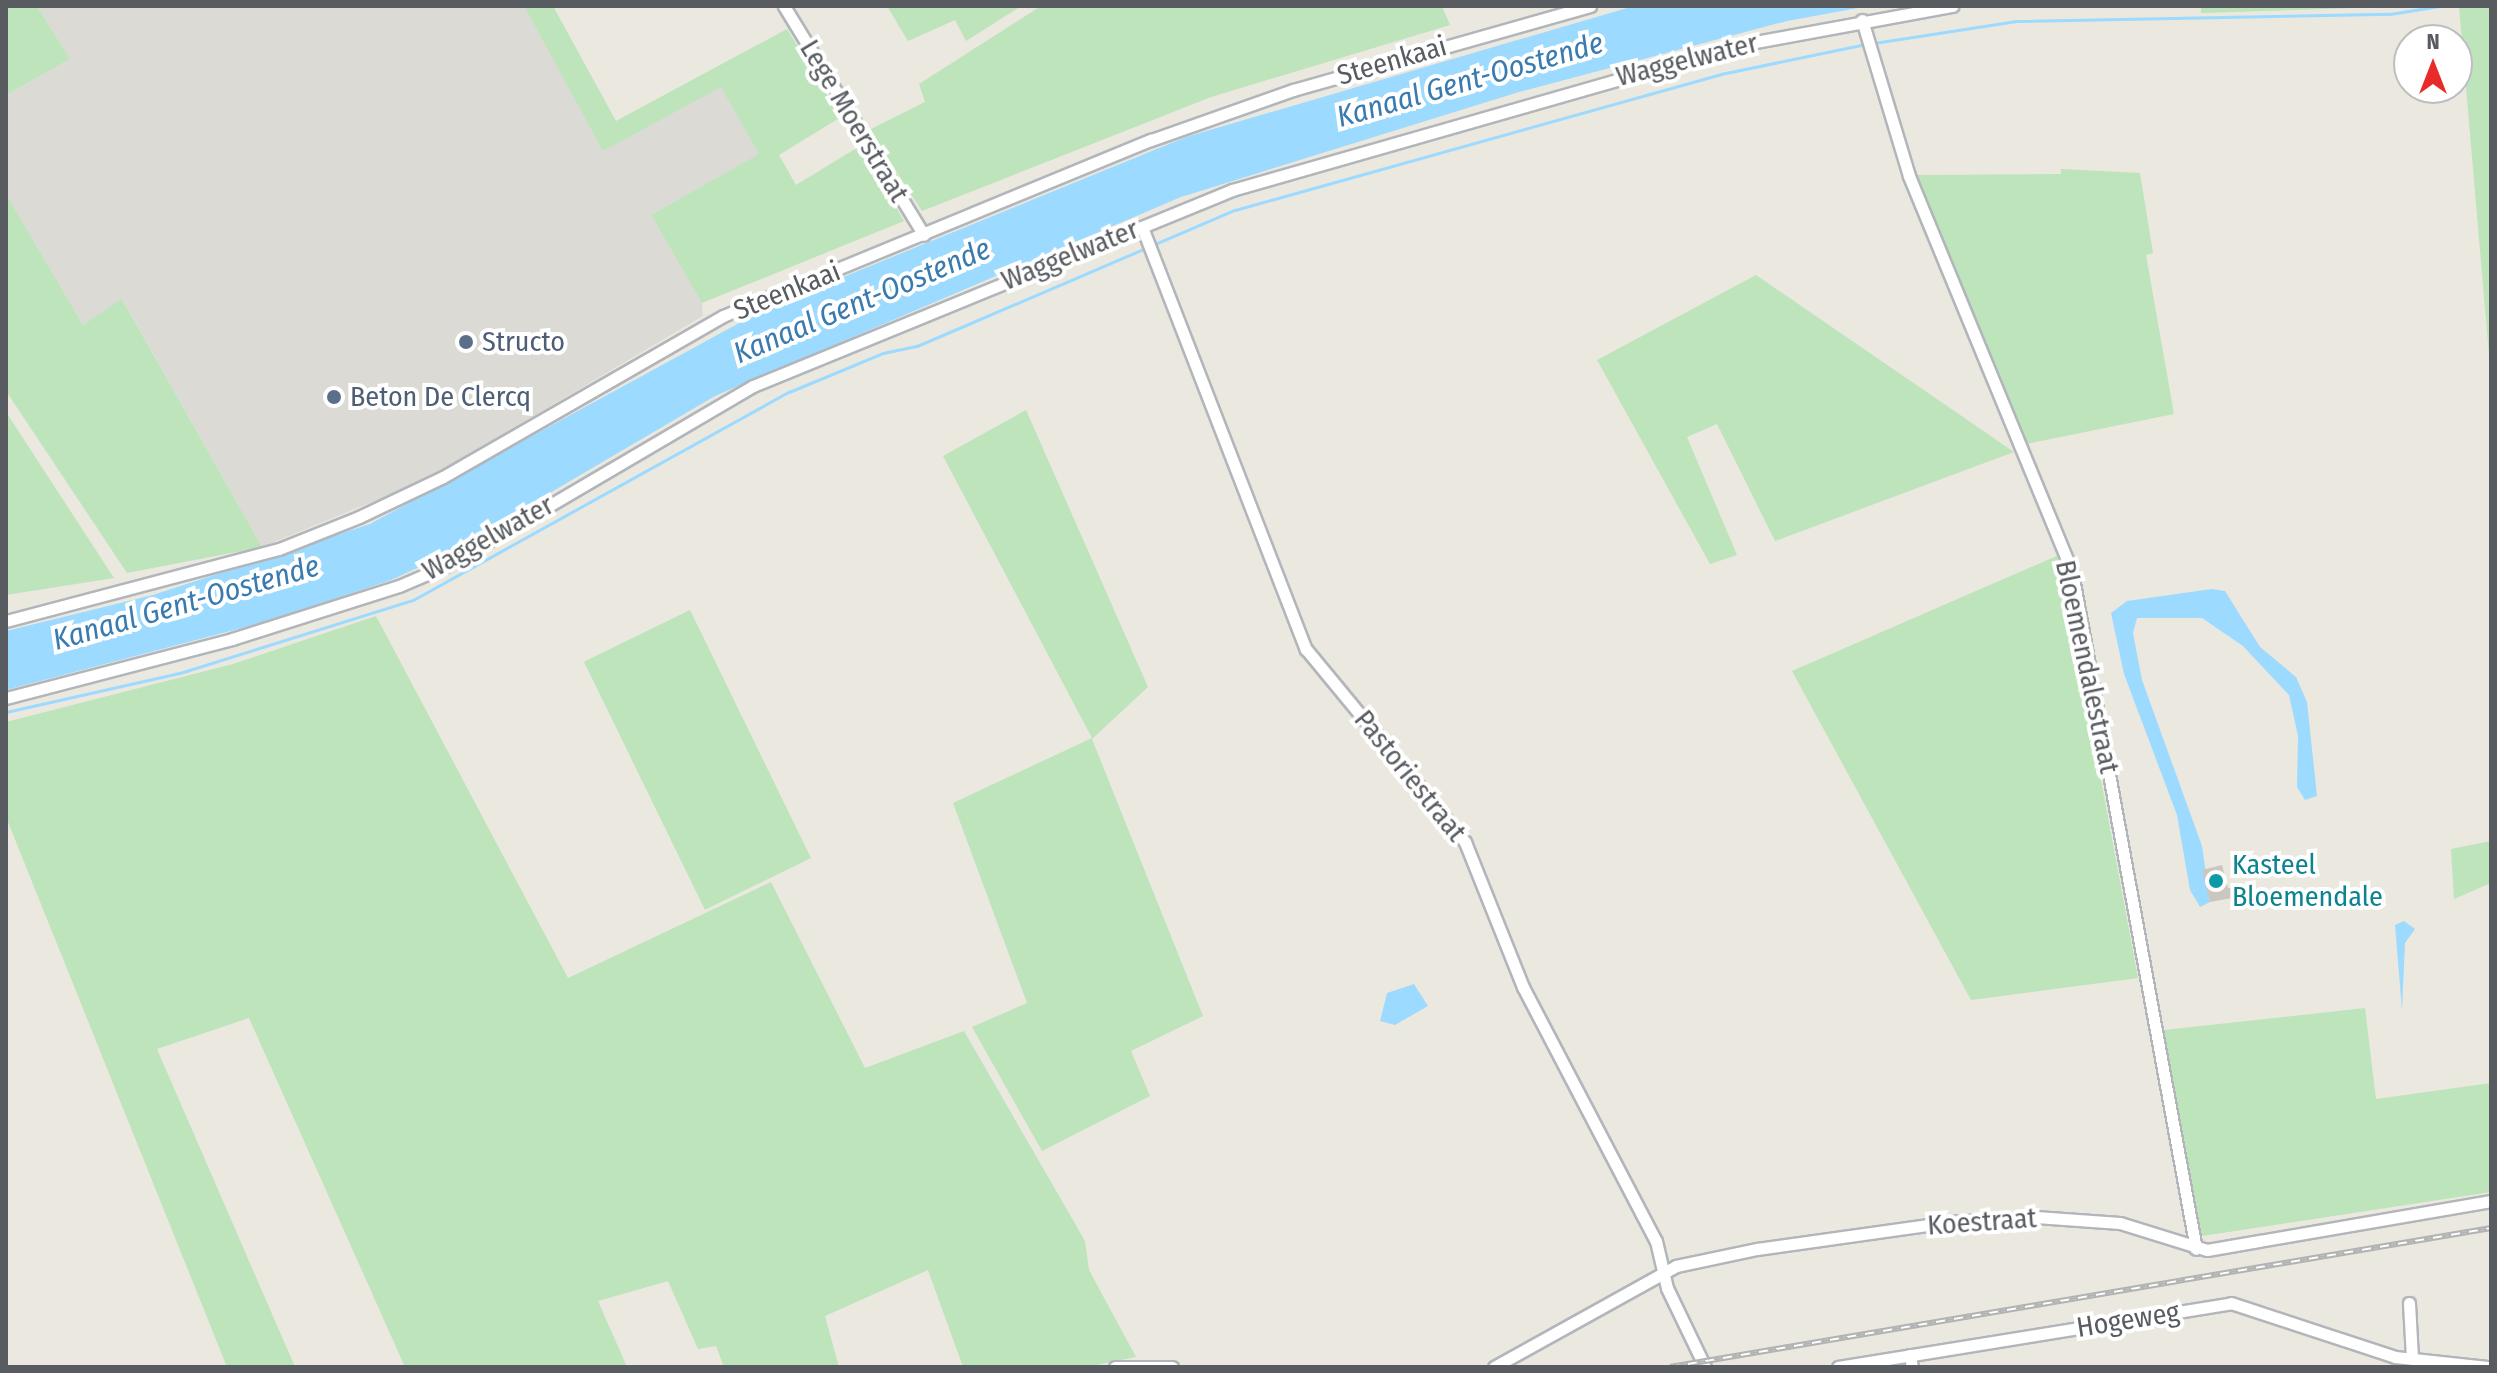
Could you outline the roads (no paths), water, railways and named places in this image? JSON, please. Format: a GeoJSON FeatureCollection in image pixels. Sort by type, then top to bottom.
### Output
{"type":"FeatureCollection","features":[{"type":"Feature","properties":{"kind":"street","name":"Lege Moerstraat"},"geometry":{"type":"LineString","coordinates":[[784,6],[924,235]]}},
{"type":"Feature","properties":{"kind":"street","name":"Steenkaai"},"geometry":{"type":"LineString","coordinates":[[6,621],[279,549],[359,517],[443,477],[723,316],[1151,140],[1279,95],[1590,6]]}},
{"type":"Feature","properties":{"kind":"street","name":"Waggelwater"},"geometry":{"type":"LineString","coordinates":[[6,698],[232,639],[399,586],[448,565],[753,386],[1146,237],[1315,162],[1709,53],[1862,20],[1952,6]]}},
{"type":"Feature","properties":{"kind":"street","name":"Bloemendalestraat"},"geometry":{"type":"LineString","coordinates":[[1862,20],[1909,176],[2072,572],[2196,1249]]}},
{"type":"Feature","properties":{"kind":"street","name":"Pastoriestraat"},"geometry":{"type":"LineString","coordinates":[[1146,237],[1306,649],[1455,825],[1523,987],[1656,1241],[1665,1275],[1705,1367]]}},
{"type":"Feature","properties":{"kind":"street","name":"Koestraat"},"geometry":{"type":"LineString","coordinates":[[1494,1367],[1665,1275],[1676,1266],[1731,1254],[1984,1219],[2099,1219],[2196,1249],[2491,1201]]}},
{"type":"Feature","properties":{"kind":"street","name":"Hogeweg"},"geometry":{"type":"LineString","coordinates":[[1838,1367],[1911,1361],[2231,1303],[2425,1364],[2487,1367]]}},
{"type":"Feature","properties":{"kind":"street"},"geometry":{"type":"LineString","coordinates":[[2409,1303],[2412,1359]]}},
{"type":"Feature","properties":{"kind":"street"},"geometry":{"type":"LineString","coordinates":[[1115,1367],[1172,1367]]}},
{"type":"Feature","properties":{"kind":"water","name":"Kanaal Gent-Oostende"},"geometry":{"type":"Polygon","coordinates":[[[1634,6],[1869,6],[1787,21],[1519,92],[1181,197],[715,396],[439,558],[391,580],[272,620],[6,690],[6,631],[153,595],[370,524],[765,309],[1186,137],[1634,6]]]}},
{"type":"Feature","properties":{"kind":"water"},"geometry":{"type":"Polygon","coordinates":[[[2212,589],[2225,591],[2260,647],[2296,677],[2307,702],[2317,796],[2305,800],[2297,787],[2298,736],[2289,695],[2243,646],[2202,618],[2137,618],[2133,633],[2142,680],[2202,846],[2210,902],[2200,907],[2190,890],[2177,815],[2124,674],[2111,613],[2127,601],[2212,589]]]}},
{"type":"Feature","properties":{"kind":"water"},"geometry":{"type":"Polygon","coordinates":[[[2404,921],[2415,929],[2405,943],[2402,1010],[2395,925],[2404,921]]]}},
{"type":"Feature","properties":{"kind":"water"},"geometry":{"type":"Polygon","coordinates":[[[1414,984],[1428,1006],[1395,1025],[1380,1021],[1387,993],[1414,984]]]}},
{"type":"Feature","properties":{"kind":"waterway"},"geometry":{"type":"LineString","coordinates":[[1874,43],[2016,21],[2390,14],[2439,6]]}},
{"type":"Feature","properties":{"kind":"waterway"},"geometry":{"type":"LineString","coordinates":[[6,712],[183,672],[413,600],[789,392],[883,353],[917,346],[1235,210],[1721,74],[1866,44]]}},
{"type":"Feature","properties":{"kind":"waterway"},"geometry":{"type":"LineString","coordinates":[[1910,163],[1933,219]]}},
{"type":"Feature","properties":{"kind":"waterway"},"geometry":{"type":"LineString","coordinates":[[2027,448],[2048,500]]}},
{"type":"Feature","properties":{"kind":"waterway"},"geometry":{"type":"LineString","coordinates":[[2023,468],[2028,479]]}},
{"type":"Feature","properties":{"kind":"railway"},"geometry":{"type":"LineString","coordinates":[[1670,1367],[2491,1228]]}},
{"type":"Feature","properties":{"kind":"place","name":"Structo"},"geometry":{"type":"Point","coordinates":[466,342]}},
{"type":"Feature","properties":{"kind":"place","name":"Beton De Clercq"},"geometry":{"type":"Point","coordinates":[334,397]}},
{"type":"Feature","properties":{"kind":"place","name":"Kasteel Bloemendale"},"geometry":{"type":"Point","coordinates":[2216,881]}}]}
